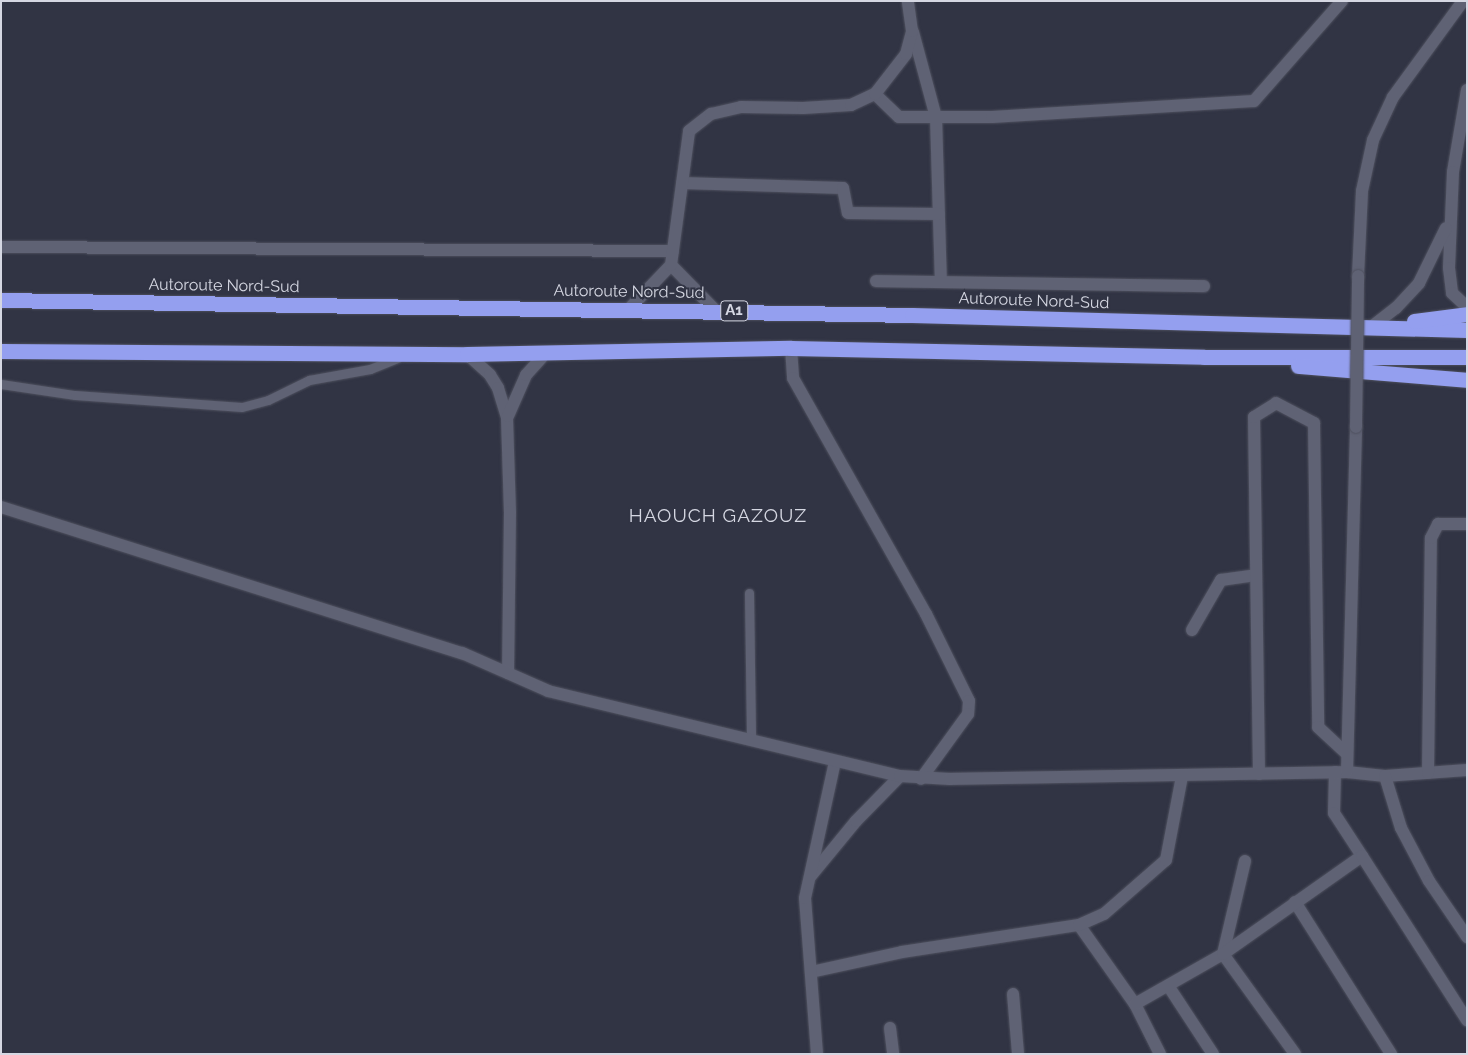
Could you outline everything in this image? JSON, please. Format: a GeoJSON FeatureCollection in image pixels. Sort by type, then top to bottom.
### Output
{"type":"FeatureCollection","features":[{"type":"Feature","properties":{"kind":"highway","name":"Autoroute Nord-Sud"},"geometry":{"type":"LineString","coordinates":[[1,300],[716,311],[1467,330]]}},
{"type":"Feature","properties":{"kind":"highway"},"geometry":{"type":"LineString","coordinates":[[1389,328],[1414,321],[1467,314]]}},
{"type":"Feature","properties":{"kind":"highway"},"geometry":{"type":"LineString","coordinates":[[1,351],[467,354],[791,348],[1204,357],[1467,357]]}},
{"type":"Feature","properties":{"kind":"highway"},"geometry":{"type":"LineString","coordinates":[[1204,357],[1467,380]]}},
{"type":"Feature","properties":{"kind":"street"},"geometry":{"type":"LineString","coordinates":[[908,1],[912,31],[936,117],[941,281]]}},
{"type":"Feature","properties":{"kind":"street"},"geometry":{"type":"LineString","coordinates":[[875,94],[900,117],[992,117],[1254,101],[1342,1]]}},
{"type":"Feature","properties":{"kind":"street"},"geometry":{"type":"LineString","coordinates":[[1465,2],[1394,97],[1373,140],[1362,191],[1358,276],[1356,427],[1346,753],[1334,813],[1467,1020]]}},
{"type":"Feature","properties":{"kind":"street"},"geometry":{"type":"LineString","coordinates":[[628,310],[672,265],[689,131],[711,114],[741,108],[803,108],[851,104],[875,94],[906,54],[912,31]]}},
{"type":"Feature","properties":{"kind":"street"},"geometry":{"type":"LineString","coordinates":[[1467,90],[1455,158],[1449,221],[1449,282],[1456,299],[1467,306]]}},
{"type":"Feature","properties":{"kind":"street"},"geometry":{"type":"LineString","coordinates":[[682,183],[842,188],[848,213],[939,214]]}},
{"type":"Feature","properties":{"kind":"street"},"geometry":{"type":"LineString","coordinates":[[1370,328],[1396,308],[1419,284],[1449,221]]}},
{"type":"Feature","properties":{"kind":"street"},"geometry":{"type":"LineString","coordinates":[[1,247],[673,251]]}},
{"type":"Feature","properties":{"kind":"street"},"geometry":{"type":"LineString","coordinates":[[672,265],[716,311]]}},
{"type":"Feature","properties":{"kind":"street"},"geometry":{"type":"LineString","coordinates":[[876,281],[1204,286]]}},
{"type":"Feature","properties":{"kind":"street"},"geometry":{"type":"LineString","coordinates":[[791,348],[793,378],[926,614],[969,702],[968,714],[921,779]]}},
{"type":"Feature","properties":{"kind":"street"},"geometry":{"type":"LineString","coordinates":[[507,418],[526,375],[548,352]]}},
{"type":"Feature","properties":{"kind":"street"},"geometry":{"type":"LineString","coordinates":[[467,354],[490,375],[498,388],[507,418],[510,512],[508,673]]}},
{"type":"Feature","properties":{"kind":"street"},"geometry":{"type":"LineString","coordinates":[[1259,774],[1254,417],[1276,403],[1314,423],[1318,727],[1346,753]]}},
{"type":"Feature","properties":{"kind":"street"},"geometry":{"type":"LineString","coordinates":[[1,507],[462,653],[548,691],[835,762],[900,776],[921,779],[1341,772],[1385,776],[1467,770]]}},
{"type":"Feature","properties":{"kind":"street"},"geometry":{"type":"LineString","coordinates":[[1428,774],[1431,538],[1438,524],[1467,524]]}},
{"type":"Feature","properties":{"kind":"street"},"geometry":{"type":"LineString","coordinates":[[1192,630],[1221,580],[1256,575]]}},
{"type":"Feature","properties":{"kind":"street"},"geometry":{"type":"LineString","coordinates":[[817,1054],[812,972],[805,916],[809,879],[835,762]]}},
{"type":"Feature","properties":{"kind":"street"},"geometry":{"type":"LineString","coordinates":[[809,879],[856,821],[900,776]]}},
{"type":"Feature","properties":{"kind":"street"},"geometry":{"type":"LineString","coordinates":[[812,972],[902,952],[1079,925],[1104,914],[1166,860],[1182,776]]}},
{"type":"Feature","properties":{"kind":"street"},"geometry":{"type":"LineString","coordinates":[[1385,776],[1401,828],[1429,881],[1467,937]]}},
{"type":"Feature","properties":{"kind":"street"},"geometry":{"type":"LineString","coordinates":[[1135,1004],[1223,954],[1362,856]]}},
{"type":"Feature","properties":{"kind":"street"},"geometry":{"type":"LineString","coordinates":[[1245,861],[1223,954],[1295,1054]]}},
{"type":"Feature","properties":{"kind":"street"},"geometry":{"type":"LineString","coordinates":[[1295,902],[1391,1054]]}},
{"type":"Feature","properties":{"kind":"street"},"geometry":{"type":"LineString","coordinates":[[1079,925],[1135,1004],[1160,1054]]}},
{"type":"Feature","properties":{"kind":"street"},"geometry":{"type":"LineString","coordinates":[[1169,986],[1213,1054]]}},
{"type":"Feature","properties":{"kind":"street"},"geometry":{"type":"LineString","coordinates":[[1013,994],[1018,1054]]}},
{"type":"Feature","properties":{"kind":"street"},"geometry":{"type":"LineString","coordinates":[[890,1028],[893,1054]]}},
{"type":"Feature","properties":{"kind":"lane"},"geometry":{"type":"LineString","coordinates":[[1,384],[75,395],[242,407],[268,400],[309,380],[370,368],[410,354]]}},
{"type":"Feature","properties":{"kind":"lane"},"geometry":{"type":"LineString","coordinates":[[749,593],[751,740]]}},
{"type":"Feature","properties":{"kind":"district","name":"HAOUCH GAZOUZ"},"geometry":{"type":"Point","coordinates":[718,516]}}]}
